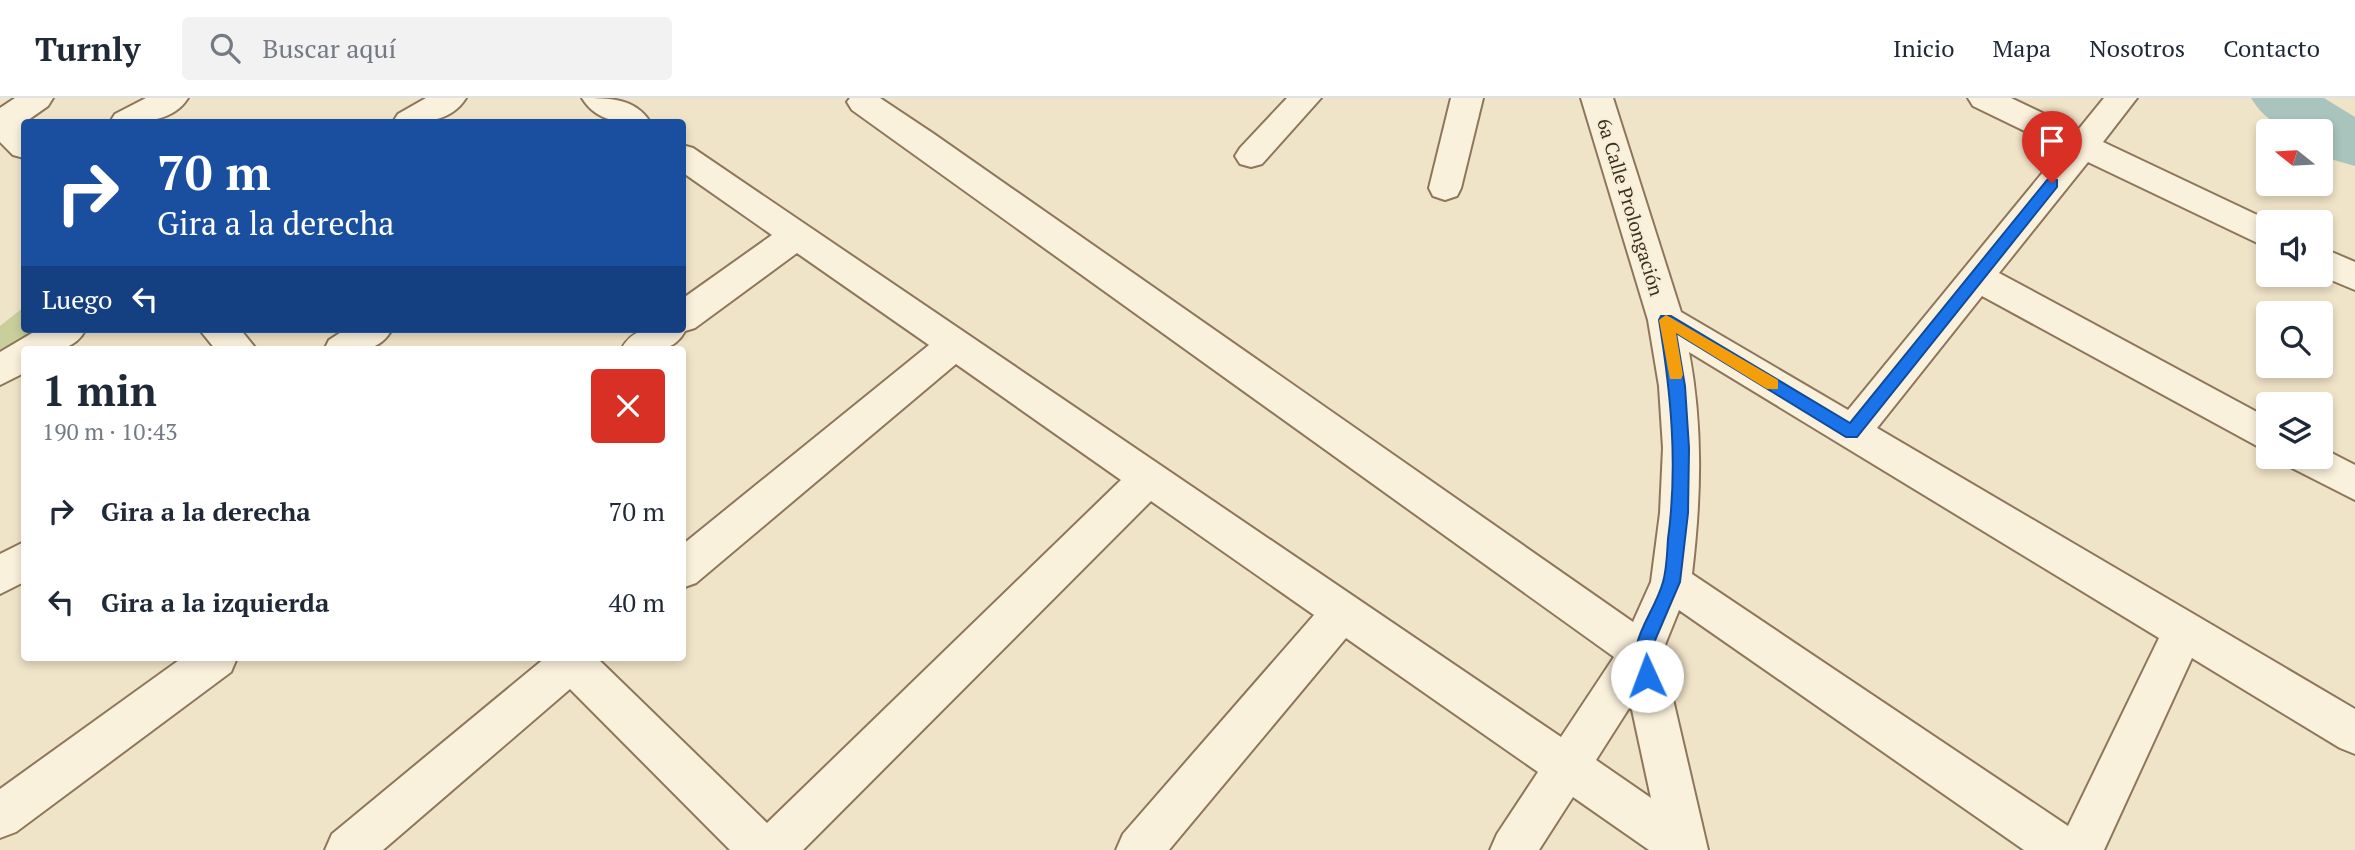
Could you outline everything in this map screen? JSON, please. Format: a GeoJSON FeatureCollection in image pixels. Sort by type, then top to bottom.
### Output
{"type":"FeatureCollection","features":[{"type":"Feature","properties":{"kind":"street"},"geometry":{"type":"LineString","coordinates":[[21,144],[1,124],[37,98]]}},
{"type":"Feature","properties":{"kind":"street"},"geometry":{"type":"LineString","coordinates":[[132,119],[172,98]]}},
{"type":"Feature","properties":{"kind":"street"},"geometry":{"type":"LineString","coordinates":[[414,119],[450,98]]}},
{"type":"Feature","properties":{"kind":"street"},"geometry":{"type":"LineString","coordinates":[[598,98],[630,119]]}},
{"type":"Feature","properties":{"kind":"street"},"geometry":{"type":"LineString","coordinates":[[1251,156],[1305,98]]}},
{"type":"Feature","properties":{"kind":"street"},"geometry":{"type":"LineString","coordinates":[[1445,188],[1467,98]]}},
{"type":"Feature","properties":{"kind":"street","name":"6a Calle Prolongación"},"geometry":{"type":"LineString","coordinates":[[1513,850],[1642,652],[1671,582],[1680,513],[1682,448],[1677,386],[1666,320],[1597,98]]}},
{"type":"Feature","properties":{"kind":"street"},"geometry":{"type":"LineString","coordinates":[[1984,98],[2256,229]]}},
{"type":"Feature","properties":{"kind":"street"},"geometry":{"type":"LineString","coordinates":[[1852,432],[2121,98]]}},
{"type":"Feature","properties":{"kind":"street"},"geometry":{"type":"LineString","coordinates":[[863,102],[1642,652],[1685,848]]}},
{"type":"Feature","properties":{"kind":"street"},"geometry":{"type":"LineString","coordinates":[[686,159],[1685,848]]}},
{"type":"Feature","properties":{"kind":"street"},"geometry":{"type":"LineString","coordinates":[[686,315],[797,235]]}},
{"type":"Feature","properties":{"kind":"street"},"geometry":{"type":"LineString","coordinates":[[2333,266],[2355,277]]}},
{"type":"Feature","properties":{"kind":"street"},"geometry":{"type":"LineString","coordinates":[[1977,278],[2256,429]]}},
{"type":"Feature","properties":{"kind":"street"},"geometry":{"type":"LineString","coordinates":[[1666,320],[2355,733]]}},
{"type":"Feature","properties":{"kind":"street"},"geometry":{"type":"LineString","coordinates":[[40,346],[62,333]]}},
{"type":"Feature","properties":{"kind":"street"},"geometry":{"type":"LineString","coordinates":[[221,333],[235,346]]}},
{"type":"Feature","properties":{"kind":"street"},"geometry":{"type":"LineString","coordinates":[[348,346],[368,333]]}},
{"type":"Feature","properties":{"kind":"street"},"geometry":{"type":"LineString","coordinates":[[645,346],[662,333]]}},
{"type":"Feature","properties":{"kind":"street"},"geometry":{"type":"LineString","coordinates":[[686,566],[955,344]]}},
{"type":"Feature","properties":{"kind":"street"},"geometry":{"type":"LineString","coordinates":[[0,370],[21,358]]}},
{"type":"Feature","properties":{"kind":"street"},"geometry":{"type":"LineString","coordinates":[[2327,469],[2355,484]]}},
{"type":"Feature","properties":{"kind":"street"},"geometry":{"type":"LineString","coordinates":[[771,850],[1148,478]]}},
{"type":"Feature","properties":{"kind":"street"},"geometry":{"type":"LineString","coordinates":[[0,576],[21,561]]}},
{"type":"Feature","properties":{"kind":"street"},"geometry":{"type":"LineString","coordinates":[[1671,582],[2063,850]]}},
{"type":"Feature","properties":{"kind":"street"},"geometry":{"type":"LineString","coordinates":[[1139,850],[1342,611]]}},
{"type":"Feature","properties":{"kind":"street"},"geometry":{"type":"LineString","coordinates":[[2080,850],[2185,631]]}},
{"type":"Feature","properties":{"kind":"street"},"geometry":{"type":"LineString","coordinates":[[0,816],[212,661]]}},
{"type":"Feature","properties":{"kind":"street"},"geometry":{"type":"LineString","coordinates":[[348,850],[569,661]]}},
{"type":"Feature","properties":{"kind":"street"},"geometry":{"type":"LineString","coordinates":[[573,661],[762,850]]}},
{"type":"Feature","properties":{"kind":"green space"},"geometry":{"type":"Polygon","coordinates":[[[21,309],[21,333],[63,333],[33,346],[21,346],[21,360],[0,373],[0,326],[21,309]]]}},
{"type":"Feature","properties":{"kind":"waterway"},"geometry":{"type":"LineString","coordinates":[[2280,98],[2355,145]]}},
{"type":"Feature","properties":{"kind":"slow traffic"},"geometry":{"type":"LineString","coordinates":[[1676,375],[1666,320],[1773,385]]}},
{"type":"Feature","properties":{"kind":"route"},"geometry":{"type":"LineString","coordinates":[[1647,676],[1642,652],[1671,582],[1680,513],[1682,448],[1677,386],[1666,320],[1852,432],[2052,183]]}}]}
